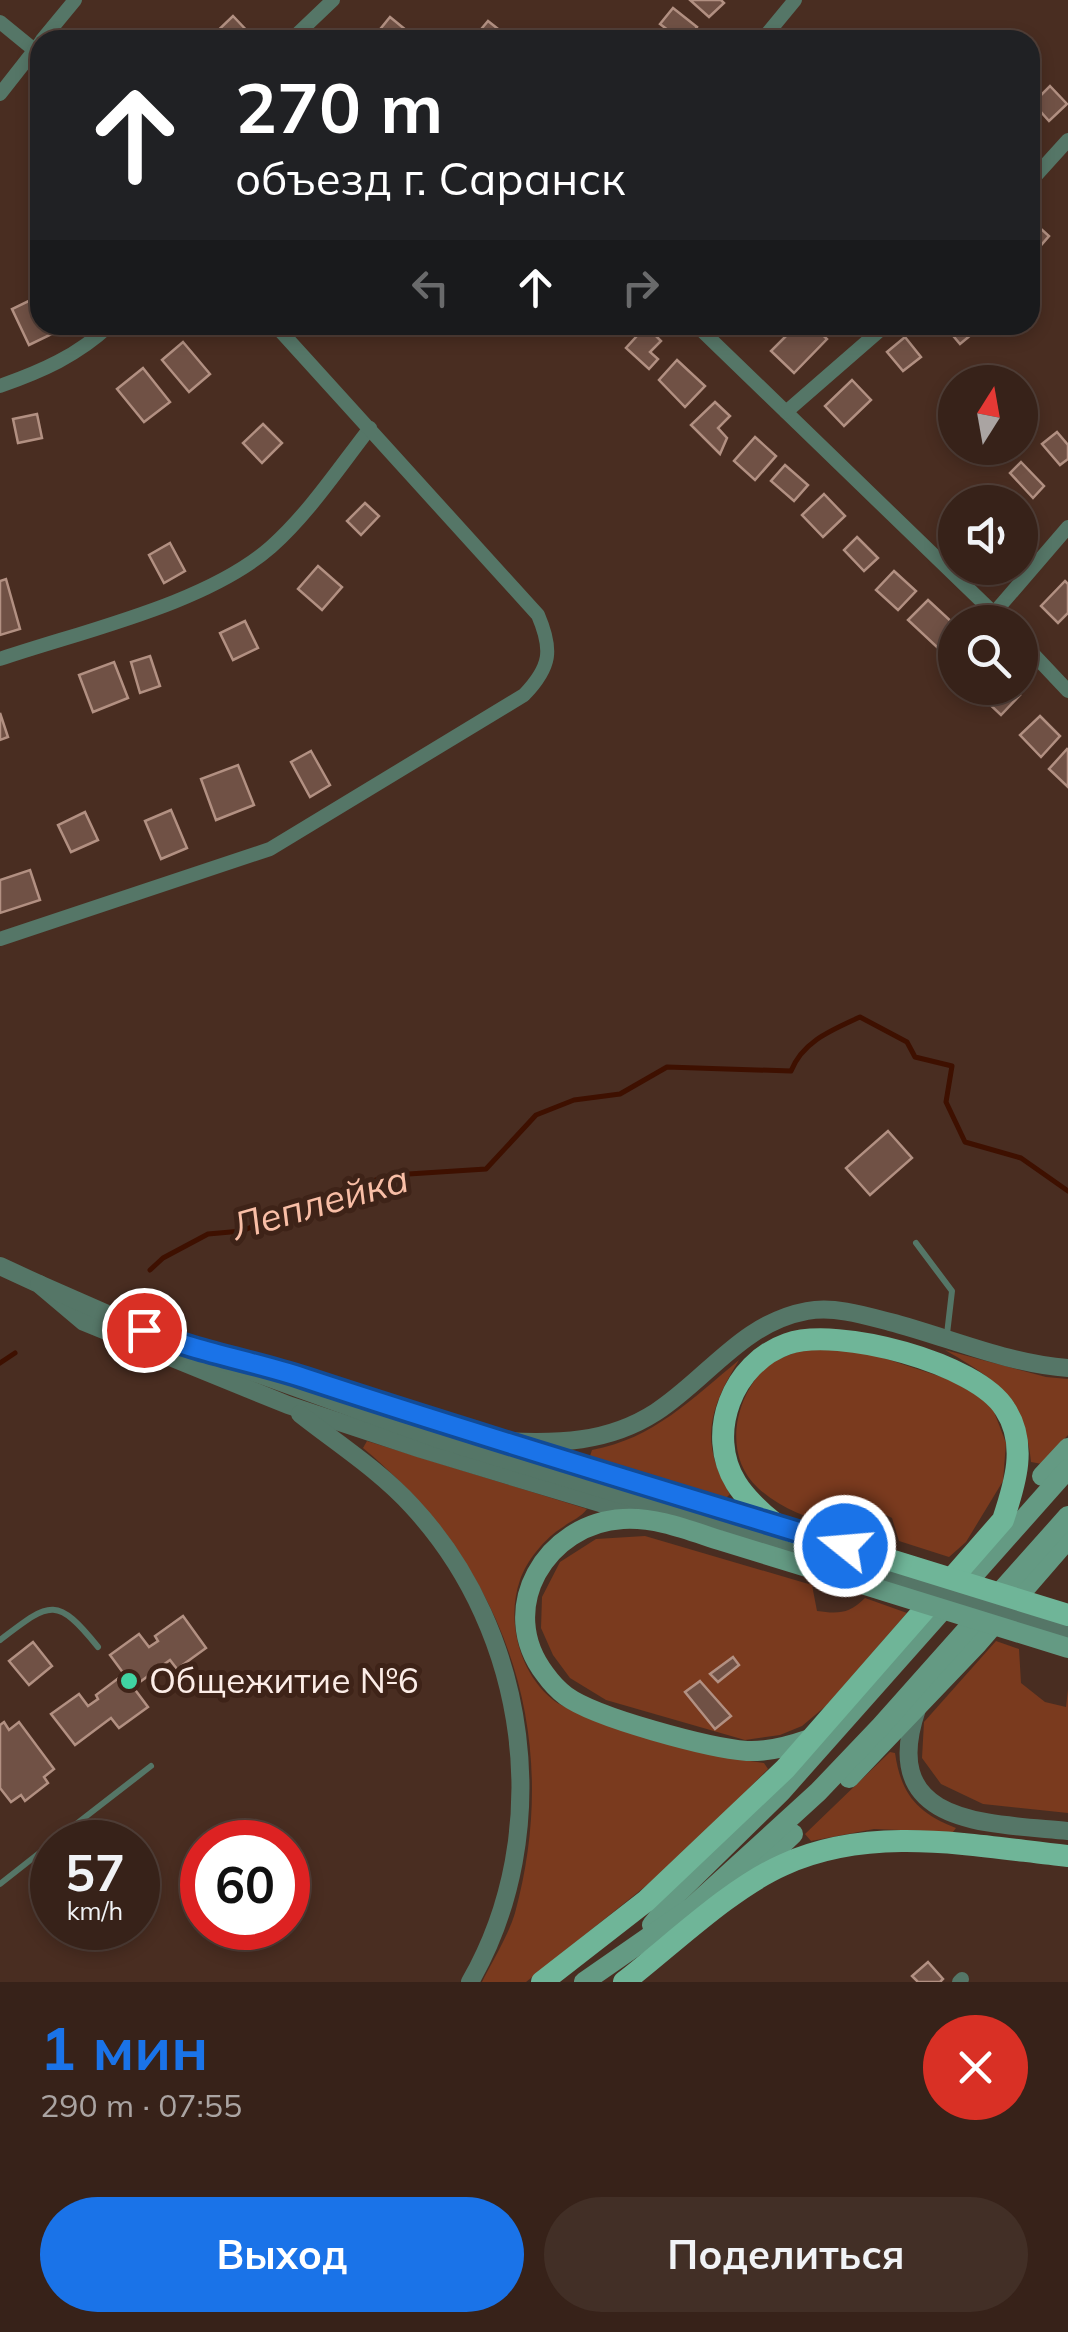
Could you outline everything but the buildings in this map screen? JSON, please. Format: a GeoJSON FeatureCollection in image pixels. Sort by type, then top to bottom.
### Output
{"type":"FeatureCollection","features":[{"type":"Feature","properties":{"kind":"main road"},"geometry":{"type":"LineString","coordinates":[[1003,1520],[1015,1482],[1018,1455],[1014,1430],[1006,1409],[989,1390],[959,1372],[868,1343],[820,1336],[786,1344],[759,1359],[741,1379],[728,1403],[722,1433],[725,1455],[736,1483],[776,1525],[841,1561],[1068,1648]]}},
{"type":"Feature","properties":{"kind":"main road"},"geometry":{"type":"LineString","coordinates":[[542,1982],[661,1888],[784,1769],[1068,1448]]}},
{"type":"Feature","properties":{"kind":"main road"},"geometry":{"type":"LineString","coordinates":[[639,1941],[679,1892],[782,1792],[1068,1468]]}},
{"type":"Feature","properties":{"kind":"main road"},"geometry":{"type":"LineString","coordinates":[[584,1982],[692,1907],[818,1792],[1068,1516]]}},
{"type":"Feature","properties":{"kind":"main road"},"geometry":{"type":"LineString","coordinates":[[807,1740],[768,1751],[714,1746],[591,1710],[564,1695],[543,1672],[531,1650],[525,1626],[532,1582],[542,1560],[562,1541],[591,1525],[622,1519],[659,1521],[1068,1615]]}},
{"type":"Feature","properties":{"kind":"main road"},"geometry":{"type":"LineString","coordinates":[[715,1909],[917,1708],[1068,1539]]}},
{"type":"Feature","properties":{"kind":"main road"},"geometry":{"type":"LineString","coordinates":[[624,1982],[715,1909],[781,1865],[830,1848],[889,1840],[1068,1856]]}},
{"type":"Feature","properties":{"kind":"street"},"geometry":{"type":"LineString","coordinates":[[52,30],[75,0]]}},
{"type":"Feature","properties":{"kind":"street"},"geometry":{"type":"LineString","coordinates":[[302,30],[333,0]]}},
{"type":"Feature","properties":{"kind":"street"},"geometry":{"type":"LineString","coordinates":[[770,30],[796,0]]}},
{"type":"Feature","properties":{"kind":"street"},"geometry":{"type":"LineString","coordinates":[[0,22],[30,41]]}},
{"type":"Feature","properties":{"kind":"street"},"geometry":{"type":"LineString","coordinates":[[0,94],[30,58]]}},
{"type":"Feature","properties":{"kind":"street"},"geometry":{"type":"LineString","coordinates":[[1040,171],[1068,140]]}},
{"type":"Feature","properties":{"kind":"street"},"geometry":{"type":"LineString","coordinates":[[0,386],[54,366],[81,351],[99,335]]}},
{"type":"Feature","properties":{"kind":"street"},"geometry":{"type":"LineString","coordinates":[[0,939],[270,849],[524,695],[539,679],[548,658],[547,636],[538,614],[284,335]]}},
{"type":"Feature","properties":{"kind":"street"},"geometry":{"type":"LineString","coordinates":[[706,335],[986,605]]}},
{"type":"Feature","properties":{"kind":"street"},"geometry":{"type":"LineString","coordinates":[[786,412],[875,335]]}},
{"type":"Feature","properties":{"kind":"street"},"geometry":{"type":"LineString","coordinates":[[0,659],[196,593],[232,576],[298,521],[370,428]]}},
{"type":"Feature","properties":{"kind":"street"},"geometry":{"type":"LineString","coordinates":[[1009,605],[1068,527]]}},
{"type":"Feature","properties":{"kind":"street"},"geometry":{"type":"LineString","coordinates":[[1038,659],[1068,691]]}},
{"type":"Feature","properties":{"kind":"street"},"geometry":{"type":"LineString","coordinates":[[0,1266],[192,1350],[441,1440],[1068,1631]]}},
{"type":"Feature","properties":{"kind":"street"},"geometry":{"type":"LineString","coordinates":[[39,1284],[84,1322],[288,1404],[659,1521]]}},
{"type":"Feature","properties":{"kind":"street"},"geometry":{"type":"LineString","coordinates":[[501,1442],[554,1444],[616,1432],[658,1410],[748,1336],[774,1320],[803,1312],[848,1312],[1024,1360],[1068,1368]]}},
{"type":"Feature","properties":{"kind":"street"},"geometry":{"type":"LineString","coordinates":[[192,1350],[297,1376],[776,1525]]}},
{"type":"Feature","properties":{"kind":"street"},"geometry":{"type":"LineString","coordinates":[[288,1404],[376,1470],[412,1506],[460,1570],[491,1630],[502,1661],[512,1694],[520,1758],[517,1840],[504,1902],[470,1982]]}},
{"type":"Feature","properties":{"kind":"street"},"geometry":{"type":"LineString","coordinates":[[917,1708],[906,1752],[910,1770],[926,1800],[939,1809],[977,1822],[1068,1831]]}},
{"type":"Feature","properties":{"kind":"lane"},"geometry":{"type":"LineString","coordinates":[[916,1243],[952,1291],[946,1338]]}},
{"type":"Feature","properties":{"kind":"lane"},"geometry":{"type":"LineString","coordinates":[[0,1640],[35,1614],[56,1609],[73,1616],[98,1647]]}},
{"type":"Feature","properties":{"kind":"lane"},"geometry":{"type":"LineString","coordinates":[[81,1820],[151,1766]]}},
{"type":"Feature","properties":{"kind":"lane"},"geometry":{"type":"LineString","coordinates":[[0,1884],[30,1860]]}},
{"type":"Feature","properties":{"kind":"shaded area"},"geometry":{"type":"Polygon","coordinates":[[[806,1348],[859,1350],[951,1380],[991,1404],[1006,1443],[1003,1481],[966,1542],[949,1557],[899,1541],[892,1518],[876,1510],[857,1533],[805,1516],[769,1497],[747,1475],[737,1444],[745,1396],[768,1365],[806,1348]]]}},
{"type":"Feature","properties":{"kind":"shaded area"},"geometry":{"type":"Polygon","coordinates":[[[945,1350],[1046,1377],[1068,1379],[1068,1435],[1042,1464],[1031,1462],[1022,1422],[1005,1394],[980,1371],[945,1350]]]}},
{"type":"Feature","properties":{"kind":"shaded area"},"geometry":{"type":"Polygon","coordinates":[[[739,1360],[721,1394],[712,1426],[714,1458],[730,1494],[723,1501],[589,1459],[592,1450],[614,1445],[653,1427],[739,1360]]]}},
{"type":"Feature","properties":{"kind":"shaded area"},"geometry":{"type":"Polygon","coordinates":[[[367,1441],[587,1509],[543,1543],[520,1580],[515,1628],[531,1675],[555,1701],[601,1723],[670,1745],[764,1763],[768,1769],[677,1861],[526,1982],[482,1982],[515,1913],[528,1846],[532,1781],[526,1718],[511,1657],[486,1600],[454,1545],[412,1494],[363,1448],[367,1441]]]}},
{"type":"Feature","properties":{"kind":"shaded area"},"geometry":{"type":"Polygon","coordinates":[[[645,1536],[812,1585],[817,1611],[843,1612],[865,1598],[907,1613],[827,1705],[802,1726],[780,1735],[745,1740],[606,1700],[570,1678],[553,1655],[541,1628],[542,1597],[560,1562],[596,1539],[645,1536]]]}},
{"type":"Feature","properties":{"kind":"shaded area"},"geometry":{"type":"Polygon","coordinates":[[[996,1641],[1019,1649],[1021,1683],[1045,1702],[1066,1707],[1068,1689],[1068,1813],[983,1804],[941,1784],[922,1758],[924,1722],[996,1641]]]}},
{"type":"Feature","properties":{"kind":"shaded area"},"geometry":{"type":"Polygon","coordinates":[[[890,1752],[895,1753],[902,1780],[913,1800],[931,1816],[956,1828],[953,1832],[874,1829],[811,1841],[805,1834],[890,1752]]]}},
{"type":"Feature","properties":{"kind":"waterway","name":"Леплейка"},"geometry":{"type":"LineString","coordinates":[[150,1270],[163,1258],[208,1234],[242,1231],[333,1193],[393,1175],[486,1169],[536,1115],[574,1100],[620,1094],[667,1067],[791,1071],[811,1044],[860,1017],[907,1042],[915,1057],[952,1066],[946,1102],[965,1142],[1021,1158],[1068,1191]]}},
{"type":"Feature","properties":{"kind":"waterway","name":"Леплейка"},"geometry":{"type":"LineString","coordinates":[[0,1363],[15,1353]]}},
{"type":"Feature","properties":{"kind":"place","name":"Общежитие №6"},"geometry":{"type":"Point","coordinates":[129,1681]}},
{"type":"Feature","properties":{"kind":"route"},"geometry":{"type":"LineString","coordinates":[[144,1330],[192,1350],[297,1376],[845,1546]]}}]}
